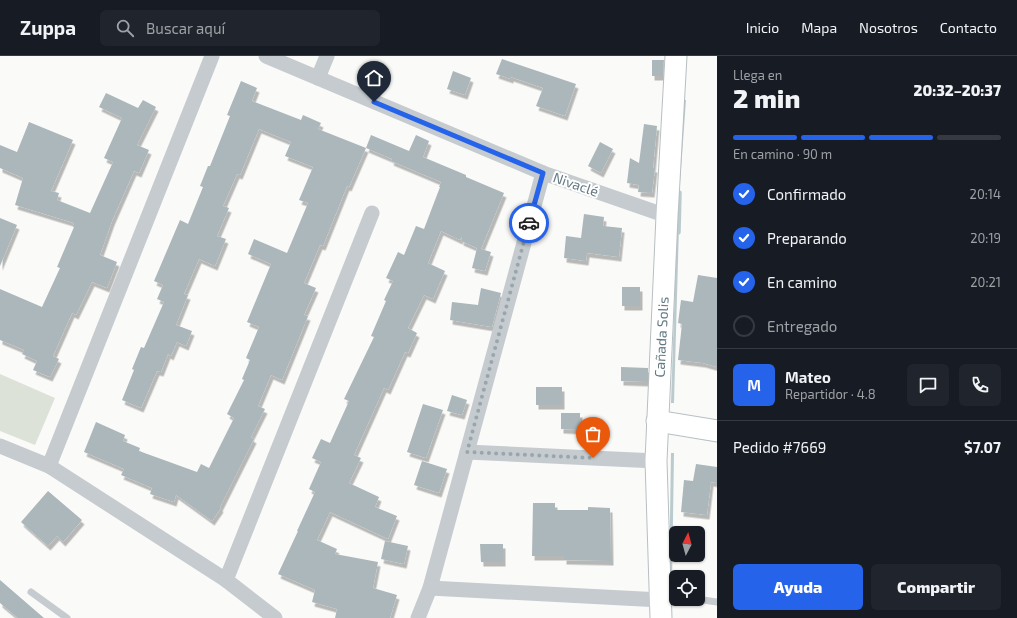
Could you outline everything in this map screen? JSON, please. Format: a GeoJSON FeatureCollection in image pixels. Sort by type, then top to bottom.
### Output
{"type":"FeatureCollection","features":[{"type":"Feature","properties":{"kind":"street"},"geometry":{"type":"LineString","coordinates":[[49,466],[212,56]]}},
{"type":"Feature","properties":{"kind":"street","name":"Nivaclé"},"geometry":{"type":"LineString","coordinates":[[266,56],[543,173],[666,216]]}},
{"type":"Feature","properties":{"kind":"street"},"geometry":{"type":"LineString","coordinates":[[318,78],[327,56]]}},
{"type":"Feature","properties":{"kind":"street","name":"Cañada Solis"},"geometry":{"type":"LineString","coordinates":[[665,602],[656,460],[666,216],[676,56]]}},
{"type":"Feature","properties":{"kind":"street"},"geometry":{"type":"LineString","coordinates":[[418,618],[430,588],[543,173]]}},
{"type":"Feature","properties":{"kind":"street"},"geometry":{"type":"LineString","coordinates":[[226,580],[372,213]]}},
{"type":"Feature","properties":{"kind":"street"},"geometry":{"type":"LineString","coordinates":[[657,421],[717,431]]}},
{"type":"Feature","properties":{"kind":"street"},"geometry":{"type":"LineString","coordinates":[[0,446],[49,466],[226,580],[275,618]]}},
{"type":"Feature","properties":{"kind":"street"},"geometry":{"type":"LineString","coordinates":[[467,452],[656,460]]}},
{"type":"Feature","properties":{"kind":"street"},"geometry":{"type":"LineString","coordinates":[[430,588],[665,602]]}},
{"type":"Feature","properties":{"kind":"lane"},"geometry":{"type":"LineString","coordinates":[[31,592],[68,618]]}},
{"type":"Feature","properties":{"kind":"lane"},"geometry":{"type":"LineString","coordinates":[[705,600],[717,602]]}},
{"type":"Feature","properties":{"kind":"shaded area"},"geometry":{"type":"Polygon","coordinates":[[[684,100],[686,100],[679,197],[677,197],[684,100]]]}},
{"type":"Feature","properties":{"kind":"shaded area"},"geometry":{"type":"Polygon","coordinates":[[[677,225],[679,226],[674,403],[671,403],[677,225]]]}},
{"type":"Feature","properties":{"kind":"shaded area"},"geometry":{"type":"Polygon","coordinates":[[[0,374],[55,398],[35,445],[0,431],[0,374]]]}},
{"type":"Feature","properties":{"kind":"shaded area"},"geometry":{"type":"Polygon","coordinates":[[[671,453],[674,453],[673,526],[670,526],[671,453]]]}},
{"type":"Feature","properties":{"kind":"shaded area"},"geometry":{"type":"Polygon","coordinates":[[[669,562],[672,562],[672,570],[669,570],[669,562]]]}},
{"type":"Feature","properties":{"kind":"building"},"geometry":{"type":"Polygon","coordinates":[[[502,59],[576,84],[565,116],[536,106],[543,88],[511,77],[511,79],[496,74],[502,59]]]}},
{"type":"Feature","properties":{"kind":"building"},"geometry":{"type":"Polygon","coordinates":[[[652,60],[664,60],[663,76],[652,76],[652,60]]]}},
{"type":"Feature","properties":{"kind":"building"},"geometry":{"type":"Polygon","coordinates":[[[453,71],[471,78],[465,95],[447,89],[453,71]]]}},
{"type":"Feature","properties":{"kind":"building"},"geometry":{"type":"Polygon","coordinates":[[[241,81],[257,88],[252,101],[301,120],[303,115],[321,123],[318,129],[366,148],[349,187],[347,186],[323,246],[320,245],[304,283],[316,288],[304,315],[308,316],[282,380],[271,375],[258,406],[265,409],[251,437],[254,439],[220,507],[221,508],[212,521],[176,495],[174,502],[150,494],[152,488],[121,475],[124,469],[84,452],[96,422],[125,435],[123,441],[140,448],[139,451],[197,472],[201,464],[209,468],[234,418],[227,414],[244,380],[242,379],[250,360],[246,358],[259,327],[247,322],[271,264],[248,254],[254,239],[287,253],[308,203],[299,200],[313,167],[285,156],[291,142],[259,129],[240,175],[237,174],[223,206],[229,208],[217,236],[226,239],[215,266],[199,259],[184,294],[188,295],[176,325],[192,331],[186,346],[177,342],[171,356],[168,354],[161,372],[157,371],[141,408],[122,400],[141,347],[144,348],[164,302],[157,299],[163,285],[154,281],[180,220],[188,224],[203,187],[200,186],[208,166],[210,166],[230,116],[227,115],[241,81]]]}},
{"type":"Feature","properties":{"kind":"building"},"geometry":{"type":"Polygon","coordinates":[[[106,93],[138,108],[143,100],[156,107],[137,145],[149,150],[139,173],[134,171],[112,221],[100,255],[117,262],[107,288],[92,282],[76,315],[72,313],[53,356],[59,359],[50,377],[33,370],[37,361],[22,354],[24,350],[0,340],[0,289],[42,307],[60,268],[57,267],[74,227],[74,223],[15,205],[23,178],[0,168],[0,145],[17,152],[29,122],[73,140],[51,191],[59,193],[57,200],[90,213],[113,162],[104,158],[122,118],[99,107],[106,93]]]}},
{"type":"Feature","properties":{"kind":"building"},"geometry":{"type":"Polygon","coordinates":[[[644,124],[657,126],[652,193],[638,192],[639,185],[627,183],[630,158],[639,163],[644,124]]]}},
{"type":"Feature","properties":{"kind":"building"},"geometry":{"type":"Polygon","coordinates":[[[371,135],[409,151],[416,135],[429,141],[423,157],[504,193],[481,249],[491,252],[485,271],[472,268],[477,248],[461,241],[462,236],[460,240],[441,231],[428,263],[445,271],[433,299],[424,295],[408,328],[417,333],[408,353],[405,352],[388,390],[384,388],[354,455],[361,458],[349,483],[379,497],[375,507],[397,516],[388,539],[330,512],[317,540],[337,549],[335,554],[378,562],[373,588],[397,595],[390,618],[335,618],[337,609],[312,602],[315,590],[278,574],[315,492],[309,489],[321,462],[312,458],[321,439],[330,443],[349,401],[344,399],[374,337],[371,336],[386,301],[384,300],[393,281],[386,278],[398,252],[404,255],[416,226],[424,229],[441,182],[391,161],[392,159],[366,148],[371,135]]]}},
{"type":"Feature","properties":{"kind":"building"},"geometry":{"type":"Polygon","coordinates":[[[600,142],[613,149],[601,173],[588,166],[600,142]]]}},
{"type":"Feature","properties":{"kind":"building"},"geometry":{"type":"Polygon","coordinates":[[[584,214],[604,217],[603,226],[622,228],[619,257],[587,253],[586,261],[564,258],[566,236],[581,238],[584,214]]]}},
{"type":"Feature","properties":{"kind":"building"},"geometry":{"type":"Polygon","coordinates":[[[0,218],[17,225],[0,266],[0,218]]]}},
{"type":"Feature","properties":{"kind":"building"},"geometry":{"type":"Polygon","coordinates":[[[698,275],[717,278],[717,367],[703,363],[678,360],[682,324],[678,323],[681,300],[693,302],[698,275]]]}},
{"type":"Feature","properties":{"kind":"building"},"geometry":{"type":"Polygon","coordinates":[[[622,287],[640,287],[640,306],[622,306],[622,287]]]}},
{"type":"Feature","properties":{"kind":"building"},"geometry":{"type":"Polygon","coordinates":[[[481,288],[501,293],[492,327],[450,320],[452,302],[478,305],[481,288]]]}},
{"type":"Feature","properties":{"kind":"building"},"geometry":{"type":"Polygon","coordinates":[[[621,367],[648,368],[648,382],[621,381],[621,367]]]}},
{"type":"Feature","properties":{"kind":"building"},"geometry":{"type":"Polygon","coordinates":[[[536,387],[562,387],[562,405],[536,405],[536,387]]]}},
{"type":"Feature","properties":{"kind":"building"},"geometry":{"type":"Polygon","coordinates":[[[452,395],[467,400],[462,415],[447,411],[452,395]]]}},
{"type":"Feature","properties":{"kind":"building"},"geometry":{"type":"Polygon","coordinates":[[[423,404],[443,410],[426,458],[407,452],[423,404]]]}},
{"type":"Feature","properties":{"kind":"building"},"geometry":{"type":"Polygon","coordinates":[[[561,413],[580,413],[580,430],[561,429],[561,413]]]}},
{"type":"Feature","properties":{"kind":"building"},"geometry":{"type":"Polygon","coordinates":[[[422,461],[447,469],[439,493],[414,485],[422,461]]]}},
{"type":"Feature","properties":{"kind":"building"},"geometry":{"type":"Polygon","coordinates":[[[696,464],[717,467],[717,483],[711,482],[707,515],[681,512],[684,480],[693,481],[696,464]]]}},
{"type":"Feature","properties":{"kind":"building"},"geometry":{"type":"Polygon","coordinates":[[[48,491],[82,520],[63,542],[57,536],[48,546],[21,522],[48,491]]]}},
{"type":"Feature","properties":{"kind":"building"},"geometry":{"type":"Polygon","coordinates":[[[533,503],[555,503],[555,510],[588,510],[588,507],[610,508],[611,561],[564,560],[564,556],[532,556],[533,503]]]}},
{"type":"Feature","properties":{"kind":"building"},"geometry":{"type":"Polygon","coordinates":[[[385,541],[408,546],[404,564],[381,559],[385,541]]]}},
{"type":"Feature","properties":{"kind":"building"},"geometry":{"type":"Polygon","coordinates":[[[480,544],[503,544],[503,562],[481,562],[480,544]]]}},
{"type":"Feature","properties":{"kind":"building"},"geometry":{"type":"Polygon","coordinates":[[[0,580],[44,618],[18,618],[0,603],[0,580]]]}},
{"type":"Feature","properties":{"kind":"waterway"},"geometry":{"type":"LineString","coordinates":[[678,232],[679,193]]}},
{"type":"Feature","properties":{"kind":"way so far"},"geometry":{"type":"LineString","coordinates":[[529,223],[467,452],[593,458]]}},
{"type":"Feature","properties":{"kind":"route"},"geometry":{"type":"LineString","coordinates":[[374,102],[543,173],[529,223]]}}]}
